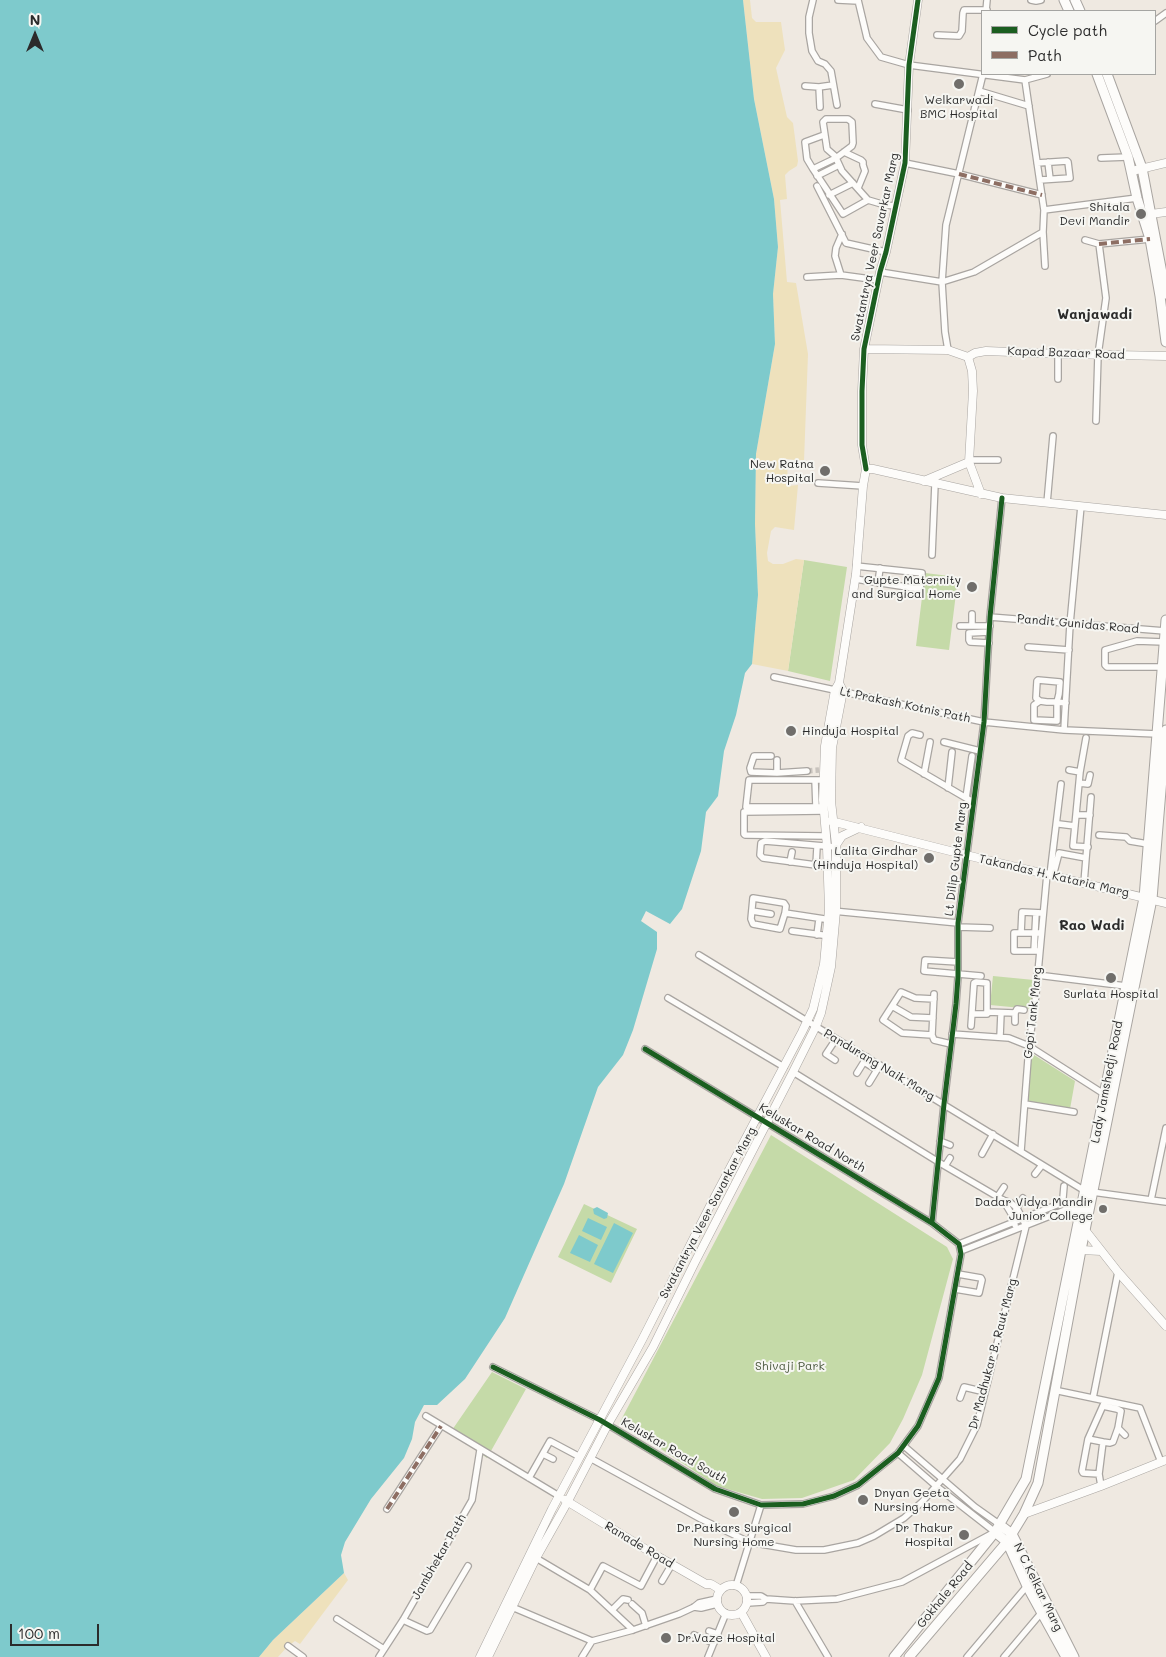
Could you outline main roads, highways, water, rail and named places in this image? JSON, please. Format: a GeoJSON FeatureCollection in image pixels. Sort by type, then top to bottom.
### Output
{"type":"FeatureCollection","features":[{"type":"Feature","properties":{"kind":"main road","name":"Swatantrya Veer Savarkar Marg"},"geometry":{"type":"LineString","coordinates":[[488,1657],[536,1558],[590,1458],[604,1422],[718,1190],[813,1009],[832,921],[826,836],[831,802],[832,748],[855,580],[866,469],[862,445],[864,349],[905,163],[909,65],[918,0]]}},
{"type":"Feature","properties":{"kind":"main road"},"geometry":{"type":"LineString","coordinates":[[1097,75],[1128,157],[1137,198],[1150,239],[1166,342]]}},
{"type":"Feature","properties":{"kind":"main road"},"geometry":{"type":"LineString","coordinates":[[1108,75],[1142,168],[1166,294]]}},
{"type":"Feature","properties":{"kind":"main road"},"geometry":{"type":"LineString","coordinates":[[1132,171],[1166,163]]}},
{"type":"Feature","properties":{"kind":"main road"},"geometry":{"type":"LineString","coordinates":[[1151,214],[1166,212]]}},
{"type":"Feature","properties":{"kind":"main road"},"geometry":{"type":"LineString","coordinates":[[864,349],[948,350],[968,357],[972,371],[973,391],[969,461],[981,494]]}},
{"type":"Feature","properties":{"kind":"main road","name":"Kapad Bazaar Road"},"geometry":{"type":"LineString","coordinates":[[968,357],[986,350],[1058,354],[1166,356]]}},
{"type":"Feature","properties":{"kind":"main road"},"geometry":{"type":"LineString","coordinates":[[924,481],[969,461]]}},
{"type":"Feature","properties":{"kind":"main road"},"geometry":{"type":"LineString","coordinates":[[866,469],[1002,498],[1166,515]]}},
{"type":"Feature","properties":{"kind":"main road","name":"Lady Jamshedji Road"},"geometry":{"type":"LineString","coordinates":[[997,1528],[1026,1479],[1082,1203],[1090,1194],[1148,899],[1163,803],[1164,732],[1162,667],[1166,620]]}},
{"type":"Feature","properties":{"kind":"main road","name":"Swatantrya Veer Savarkar Marg"},"geometry":{"type":"LineString","coordinates":[[832,911],[837,867],[836,846],[829,821],[821,808],[819,780],[839,688]]}},
{"type":"Feature","properties":{"kind":"main road","name":"Lady Jamshedji Road"},"geometry":{"type":"LineString","coordinates":[[1010,1538],[1024,1514],[1038,1482],[1085,1230],[1104,1094],[1126,986],[1148,899],[1148,844],[1164,732]]}},
{"type":"Feature","properties":{"kind":"main road","name":"Takandas H. Kataria Marg"},"geometry":{"type":"LineString","coordinates":[[829,821],[861,827],[966,855],[1166,903]]}},
{"type":"Feature","properties":{"kind":"main road"},"geometry":{"type":"LineString","coordinates":[[836,846],[842,836],[861,827]]}},
{"type":"Feature","properties":{"kind":"main road","name":"Swatantrya Veer Savarkar Marg"},"geometry":{"type":"LineString","coordinates":[[480,1657],[580,1457],[653,1346],[694,1262],[816,1026],[821,1013],[831,967],[830,936]]}},
{"type":"Feature","properties":{"kind":"main road"},"geometry":{"type":"LineString","coordinates":[[1065,1210],[1076,1211],[1080,1216]]}},
{"type":"Feature","properties":{"kind":"main road"},"geometry":{"type":"LineString","coordinates":[[1085,1230],[1118,1272],[1166,1326]]}},
{"type":"Feature","properties":{"kind":"main road"},"geometry":{"type":"LineString","coordinates":[[1081,1250],[1101,1251]]}},
{"type":"Feature","properties":{"kind":"main road"},"geometry":{"type":"LineString","coordinates":[[1024,1514],[1163,1461]]}},
{"type":"Feature","properties":{"kind":"main road","name":"Ranade Road"},"geometry":{"type":"LineString","coordinates":[[559,1496],[657,1556],[668,1568],[706,1584],[711,1584],[718,1597]]}},
{"type":"Feature","properties":{"kind":"main road","name":"N C Kelkar Marg"},"geometry":{"type":"LineString","coordinates":[[997,1528],[1010,1538],[1074,1657]]}},
{"type":"Feature","properties":{"kind":"main road","name":"Gokhale Road"},"geometry":{"type":"LineString","coordinates":[[894,1657],[997,1528]]}},
{"type":"Feature","properties":{"kind":"main road","name":"N C Kelkar Marg"},"geometry":{"type":"LineString","coordinates":[[1010,1538],[1027,1586],[1066,1657]]}},
{"type":"Feature","properties":{"kind":"main road","name":"Gokhale Road"},"geometry":{"type":"LineString","coordinates":[[909,1657],[1010,1538]]}},
{"type":"Feature","properties":{"kind":"main road"},"geometry":{"type":"LineString","coordinates":[[727,1586],[736,1586],[743,1590],[748,1599],[741,1612],[737,1614],[726,1612],[720,1608],[718,1597],[727,1586]]}},
{"type":"Feature","properties":{"kind":"main road"},"geometry":{"type":"LineString","coordinates":[[741,1612],[766,1657]]}},
{"type":"Feature","properties":{"kind":"water"},"geometry":{"type":"Polygon","coordinates":[[[0,0],[743,0],[754,99],[774,199],[778,247],[773,294],[775,344],[756,454],[755,524],[758,595],[752,664],[745,673],[736,715],[724,751],[718,796],[706,812],[701,851],[682,909],[670,924],[646,911],[641,921],[657,932],[657,949],[633,1030],[623,1055],[598,1087],[564,1184],[505,1318],[465,1379],[437,1405],[424,1405],[415,1422],[412,1439],[404,1458],[371,1499],[345,1542],[341,1555],[344,1573],[273,1640],[259,1657],[0,1657],[0,0]]]}},
{"type":"Feature","properties":{"kind":"water"},"geometry":{"type":"Polygon","coordinates":[[[597,1207],[608,1213],[607,1218],[604,1219],[594,1214],[593,1209],[597,1207]]]}},
{"type":"Feature","properties":{"kind":"water"},"geometry":{"type":"Polygon","coordinates":[[[588,1218],[607,1227],[601,1240],[582,1231],[588,1218]]]}},
{"type":"Feature","properties":{"kind":"water"},"geometry":{"type":"Polygon","coordinates":[[[614,1223],[633,1233],[613,1273],[594,1264],[614,1223]]]}},
{"type":"Feature","properties":{"kind":"water"},"geometry":{"type":"Polygon","coordinates":[[[579,1235],[598,1245],[590,1262],[570,1253],[579,1235]]]}},
{"type":"Feature","properties":{"kind":"tunnel"},"geometry":{"type":"LineString","coordinates":[[807,771],[819,770]]}},
{"type":"Feature","properties":{"kind":"place","name":"Welkarwadi BMC Hospital"},"geometry":{"type":"Point","coordinates":[959,84]}},
{"type":"Feature","properties":{"kind":"place","name":"Shitala Devi Mandir"},"geometry":{"type":"Point","coordinates":[1141,214]}},
{"type":"Feature","properties":{"kind":"place","name":"New Ratna Hospital"},"geometry":{"type":"Point","coordinates":[825,471]}},
{"type":"Feature","properties":{"kind":"place","name":"Gupte Maternity and Surgical Home"},"geometry":{"type":"Point","coordinates":[972,587]}},
{"type":"Feature","properties":{"kind":"place","name":"Hinduja Hospital"},"geometry":{"type":"Point","coordinates":[791,731]}},
{"type":"Feature","properties":{"kind":"place","name":"Lalita Girdhar (Hinduja Hospital)"},"geometry":{"type":"Point","coordinates":[929,858]}},
{"type":"Feature","properties":{"kind":"place","name":"Surlata Hospital"},"geometry":{"type":"Point","coordinates":[1111,978]}},
{"type":"Feature","properties":{"kind":"place","name":"Dadar Vidya Mandir Junior College"},"geometry":{"type":"Point","coordinates":[1103,1209]}},
{"type":"Feature","properties":{"kind":"place","name":"Dnyan Geeta Nursing Home"},"geometry":{"type":"Point","coordinates":[863,1500]}},
{"type":"Feature","properties":{"kind":"place","name":"Dr.Patkars Surgical Nursing Home"},"geometry":{"type":"Point","coordinates":[734,1512]}},
{"type":"Feature","properties":{"kind":"place","name":"Dr Thakur Hospital"},"geometry":{"type":"Point","coordinates":[964,1535]}},
{"type":"Feature","properties":{"kind":"place","name":"Dr.Vaze Hospital"},"geometry":{"type":"Point","coordinates":[666,1638]}},
{"type":"Feature","properties":{"kind":"district","name":"Wanjawadi"},"geometry":{"type":"Point","coordinates":[1095,315]}},
{"type":"Feature","properties":{"kind":"district","name":"Rao Wadi"},"geometry":{"type":"Point","coordinates":[1092,926]}},
{"type":"Feature","properties":{"kind":"park label","name":"Shivaji Park"},"geometry":{"type":"Point","coordinates":[790,1366]}}]}
